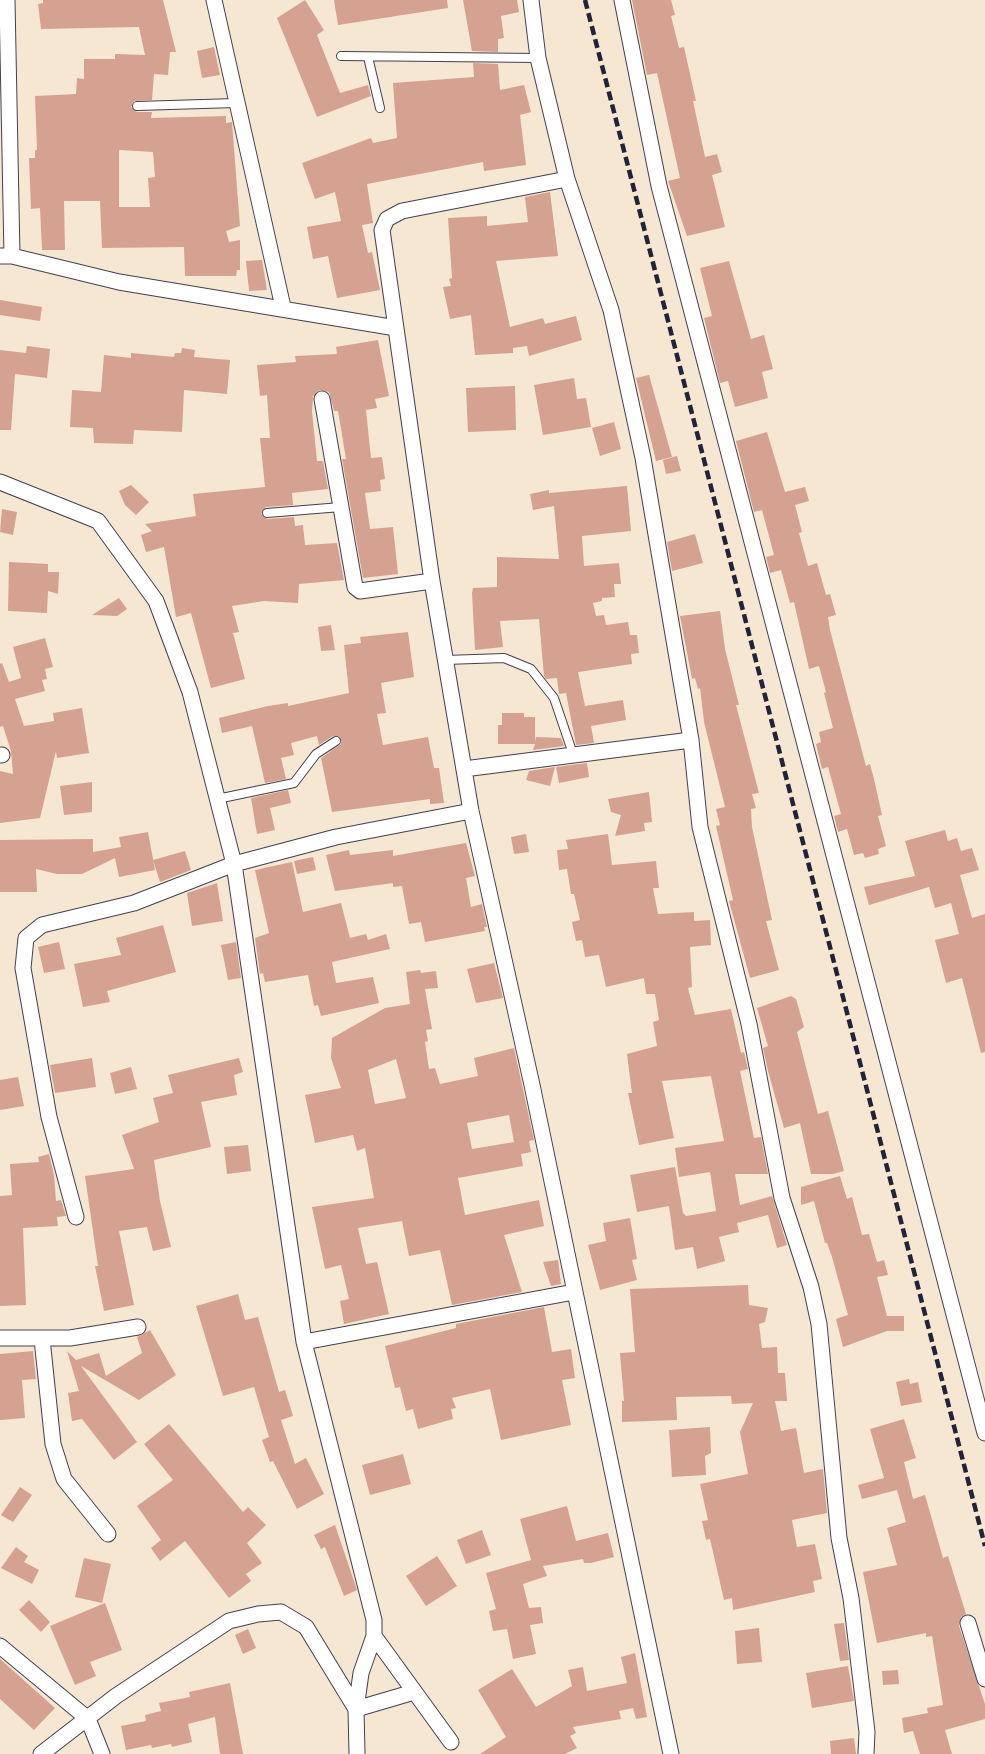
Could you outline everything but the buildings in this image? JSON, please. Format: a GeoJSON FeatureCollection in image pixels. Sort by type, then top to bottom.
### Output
{"type":"FeatureCollection","features":[{"type":"Feature","properties":{"kind":"street"},"geometry":{"type":"LineString","coordinates":[[7,0],[6,256],[119,282],[254,305],[283,307],[396,328]]}},
{"type":"Feature","properties":{"kind":"street"},"geometry":{"type":"LineString","coordinates":[[214,0],[283,307]]}},
{"type":"Feature","properties":{"kind":"street"},"geometry":{"type":"LineString","coordinates":[[531,0],[538,57],[567,179],[611,310],[643,458],[691,740],[700,827],[748,1024],[782,1198],[811,1287],[819,1324],[839,1538],[851,1598],[867,1732],[866,1754]]}},
{"type":"Feature","properties":{"kind":"street"},"geometry":{"type":"LineString","coordinates":[[622,0],[659,186],[985,1433]]}},
{"type":"Feature","properties":{"kind":"street"},"geometry":{"type":"LineString","coordinates":[[567,179],[402,211],[387,219],[382,230],[432,581],[471,811],[532,1085],[671,1754]]}},
{"type":"Feature","properties":{"kind":"street"},"geometry":{"type":"LineString","coordinates":[[322,399],[352,579],[360,591],[432,581]]}},
{"type":"Feature","properties":{"kind":"street"},"geometry":{"type":"LineString","coordinates":[[0,482],[98,521],[156,601],[190,692],[234,864],[304,1342],[374,1620],[374,1636],[361,1673],[356,1709],[357,1754]]}},
{"type":"Feature","properties":{"kind":"street"},"geometry":{"type":"LineString","coordinates":[[464,769],[691,740]]}},
{"type":"Feature","properties":{"kind":"street"},"geometry":{"type":"LineString","coordinates":[[76,1216],[49,1117],[23,968],[26,938],[42,925],[134,903],[234,864],[336,837],[471,811]]}},
{"type":"Feature","properties":{"kind":"street"},"geometry":{"type":"LineString","coordinates":[[304,1342],[574,1292]]}},
{"type":"Feature","properties":{"kind":"street"},"geometry":{"type":"LineString","coordinates":[[0,1338],[70,1338],[138,1327]]}},
{"type":"Feature","properties":{"kind":"street"},"geometry":{"type":"LineString","coordinates":[[42,1339],[52,1444],[64,1479],[108,1534]]}},
{"type":"Feature","properties":{"kind":"street"},"geometry":{"type":"LineString","coordinates":[[41,1754],[117,1696],[229,1621],[281,1612],[306,1627],[356,1709]]}},
{"type":"Feature","properties":{"kind":"street"},"geometry":{"type":"LineString","coordinates":[[968,1623],[985,1679]]}},
{"type":"Feature","properties":{"kind":"street"},"geometry":{"type":"LineString","coordinates":[[374,1636],[451,1742]]}},
{"type":"Feature","properties":{"kind":"street"},"geometry":{"type":"LineString","coordinates":[[0,1646],[88,1719],[102,1754]]}},
{"type":"Feature","properties":{"kind":"street"},"geometry":{"type":"LineString","coordinates":[[356,1709],[414,1692]]}},
{"type":"Feature","properties":{"kind":"lane"},"geometry":{"type":"LineString","coordinates":[[341,56],[538,57]]}},
{"type":"Feature","properties":{"kind":"lane"},"geometry":{"type":"LineString","coordinates":[[368,57],[380,108]]}},
{"type":"Feature","properties":{"kind":"lane"},"geometry":{"type":"LineString","coordinates":[[137,106],[236,103]]}},
{"type":"Feature","properties":{"kind":"lane"},"geometry":{"type":"LineString","coordinates":[[267,513],[340,507]]}},
{"type":"Feature","properties":{"kind":"lane"},"geometry":{"type":"LineString","coordinates":[[446,660],[504,658],[531,669],[554,698],[573,754]]}},
{"type":"Feature","properties":{"kind":"lane"},"geometry":{"type":"LineString","coordinates":[[218,799],[294,783],[316,754],[336,741]]}},
{"type":"Feature","properties":{"kind":"railway"},"geometry":{"type":"LineString","coordinates":[[585,0],[985,1546]]}}]}
